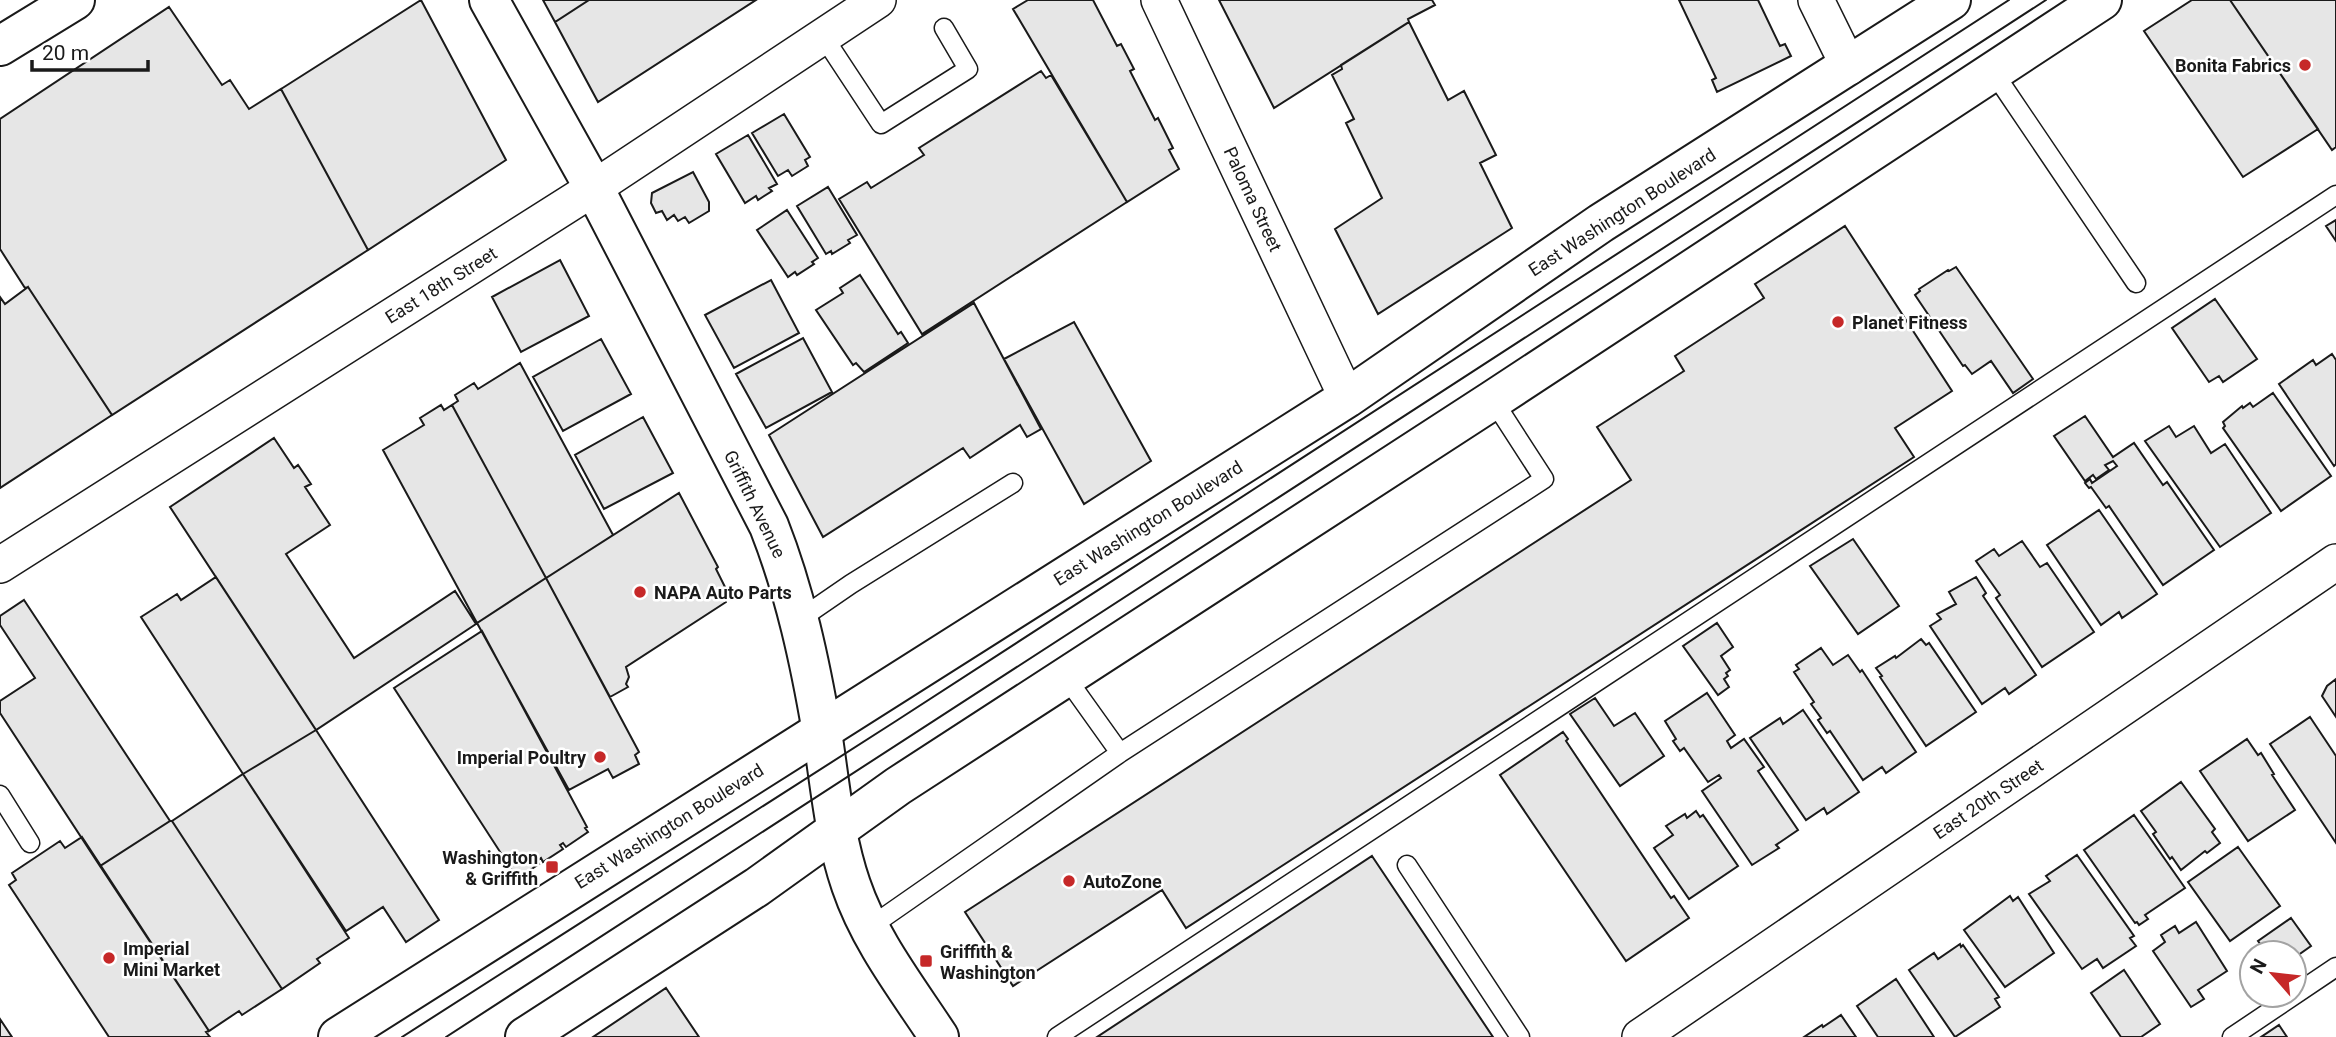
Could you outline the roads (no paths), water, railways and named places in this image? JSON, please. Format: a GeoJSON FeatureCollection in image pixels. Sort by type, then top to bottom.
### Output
{"type":"FeatureCollection","features":[{"type":"Feature","properties":{"kind":"main road"},"geometry":{"type":"LineString","coordinates":[[0,46],[75,0]]}},
{"type":"Feature","properties":{"kind":"main road","name":"Griffith Avenue"},"geometry":{"type":"LineString","coordinates":[[489,0],[594,188],[769,526],[785,566],[800,620],[850,882],[880,948],[939,1037]]}},
{"type":"Feature","properties":{"kind":"main road","name":"East Washington Boulevard"},"geometry":{"type":"LineString","coordinates":[[338,1037],[1347,398],[1601,223],[1951,0]]}},
{"type":"Feature","properties":{"kind":"main road"},"geometry":{"type":"LineString","coordinates":[[525,1037],[757,887],[898,786],[1065,676],[1493,400],[2102,0]]}},
{"type":"Feature","properties":{"kind":"street","name":"East 18th Street"},"geometry":{"type":"LineString","coordinates":[[0,565],[594,188],[878,0]]}},
{"type":"Feature","properties":{"kind":"street","name":"Paloma Street"},"geometry":{"type":"LineString","coordinates":[[1159,0],[1347,398]]}},
{"type":"Feature","properties":{"kind":"street"},"geometry":{"type":"LineString","coordinates":[[1816,0],[1849,67]]}},
{"type":"Feature","properties":{"kind":"street","name":"East 20th Street"},"geometry":{"type":"LineString","coordinates":[[1640,1037],[2336,562]]}},
{"type":"Feature","properties":{"kind":"lane"},"geometry":{"type":"LineString","coordinates":[[823,36],[881,124],[968,69],[944,28]]}},
{"type":"Feature","properties":{"kind":"lane"},"geometry":{"type":"LineString","coordinates":[[1992,71],[2136,283]]}},
{"type":"Feature","properties":{"kind":"lane"},"geometry":{"type":"LineString","coordinates":[[1058,1037],[2336,195]]}},
{"type":"Feature","properties":{"kind":"lane"},"geometry":{"type":"LineString","coordinates":[[870,928],[1120,753],[1544,478],[1493,400]]}},
{"type":"Feature","properties":{"kind":"lane"},"geometry":{"type":"LineString","coordinates":[[800,620],[851,584],[1013,483]]}},
{"type":"Feature","properties":{"kind":"lane"},"geometry":{"type":"LineString","coordinates":[[1065,676],[1120,753]]}},
{"type":"Feature","properties":{"kind":"lane"},"geometry":{"type":"LineString","coordinates":[[0,795],[30,843]]}},
{"type":"Feature","properties":{"kind":"lane"},"geometry":{"type":"LineString","coordinates":[[1407,865],[1520,1037]]}},
{"type":"Feature","properties":{"kind":"lane"},"geometry":{"type":"LineString","coordinates":[[2232,1037],[2336,967]]}},
{"type":"Feature","properties":{"kind":"tram line"},"geometry":{"type":"LineString","coordinates":[[402,1037],[896,721],[2009,0]]}},
{"type":"Feature","properties":{"kind":"tram line"},"geometry":{"type":"LineString","coordinates":[[446,1037],[2046,0]]}},
{"type":"Feature","properties":{"kind":"place","name":"Bonita Fabrics"},"geometry":{"type":"Point","coordinates":[2305,65]}},
{"type":"Feature","properties":{"kind":"place","name":"Planet Fitness"},"geometry":{"type":"Point","coordinates":[1838,322]}},
{"type":"Feature","properties":{"kind":"place","name":"NAPA Auto Parts"},"geometry":{"type":"Point","coordinates":[640,592]}},
{"type":"Feature","properties":{"kind":"place","name":"Imperial Poultry"},"geometry":{"type":"Point","coordinates":[600,757]}},
{"type":"Feature","properties":{"kind":"place","name":"Washington & Griffith"},"geometry":{"type":"Point","coordinates":[552,867]}},
{"type":"Feature","properties":{"kind":"place","name":"AutoZone"},"geometry":{"type":"Point","coordinates":[1069,881]}},
{"type":"Feature","properties":{"kind":"place","name":"Imperial Mini Market"},"geometry":{"type":"Point","coordinates":[109,958]}},
{"type":"Feature","properties":{"kind":"place","name":"Griffith & Washington"},"geometry":{"type":"Point","coordinates":[926,961]}}]}
